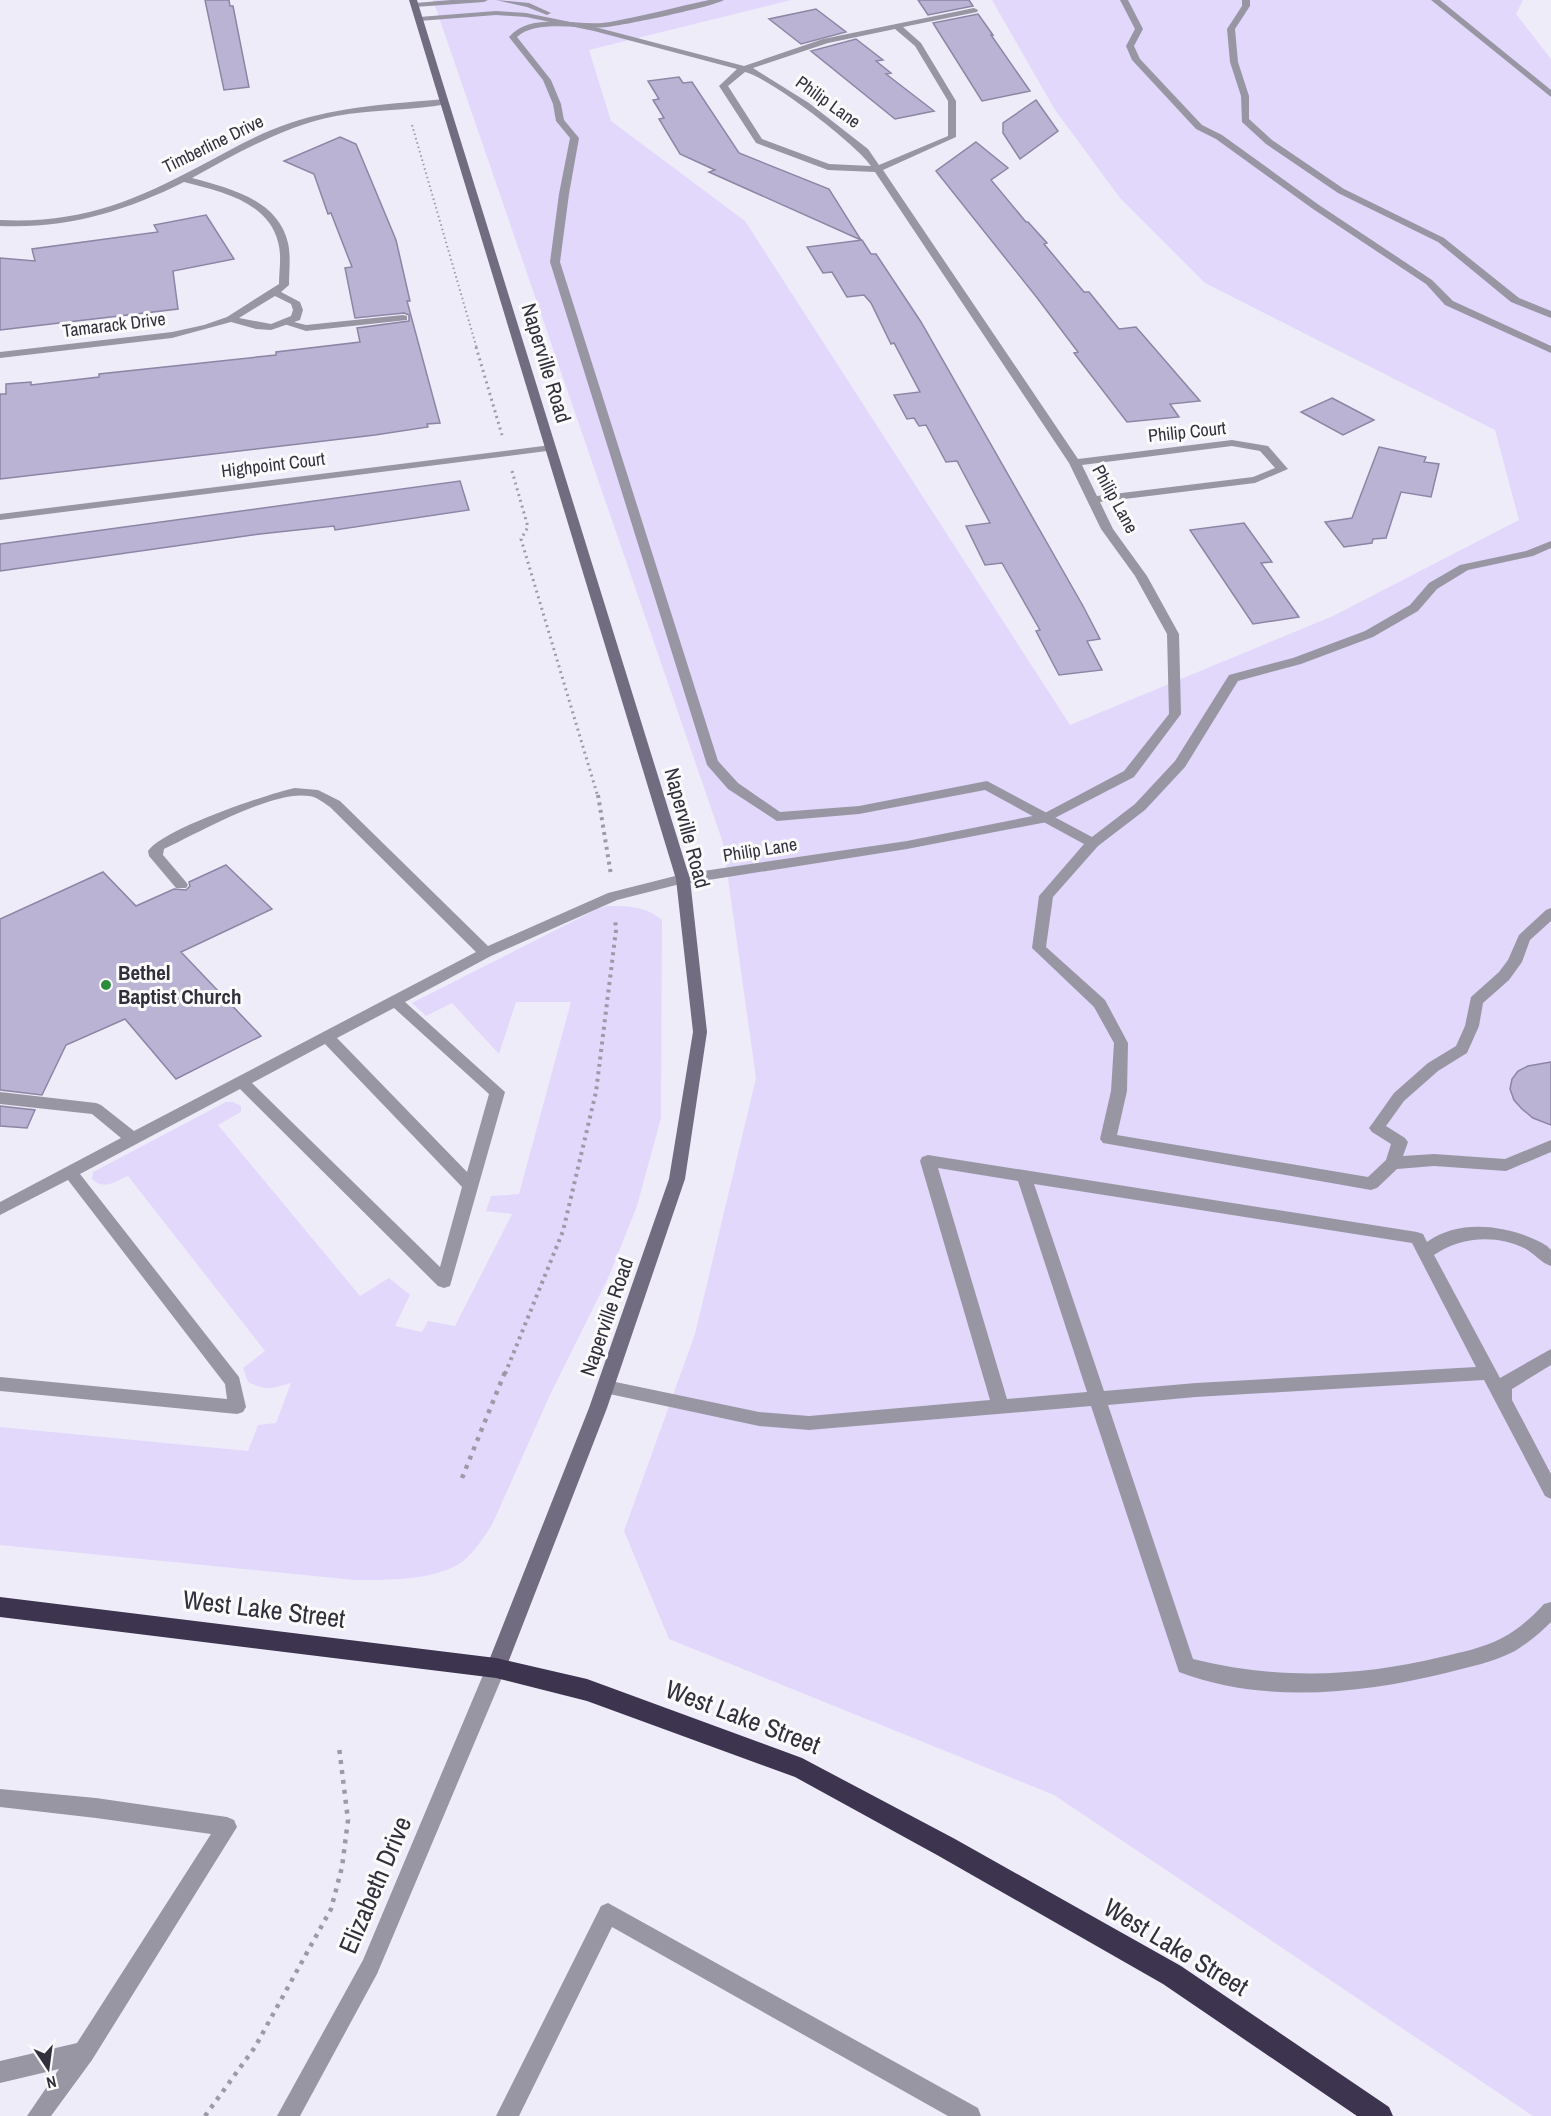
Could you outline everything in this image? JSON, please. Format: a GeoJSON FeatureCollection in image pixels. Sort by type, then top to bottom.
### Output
{"type":"FeatureCollection","features":[{"type":"Feature","properties":{"kind":"highway","name":"West Lake Street"},"geometry":{"type":"LineString","coordinates":[[0,1607],[496,1668],[587,1690],[802,1769],[946,1847],[1172,1975],[1380,2116]]}},
{"type":"Feature","properties":{"kind":"street"},"geometry":{"type":"LineString","coordinates":[[416,8],[484,0]]}},
{"type":"Feature","properties":{"kind":"street"},"geometry":{"type":"LineString","coordinates":[[492,0],[496,13]]}},
{"type":"Feature","properties":{"kind":"street","name":"Philip Lane"},"geometry":{"type":"LineString","coordinates":[[500,0],[529,4],[560,20]]}},
{"type":"Feature","properties":{"kind":"street"},"geometry":{"type":"LineString","coordinates":[[720,0],[607,25],[543,25],[520,30],[513,37],[546,80],[557,104],[560,121],[575,138],[564,194],[555,262],[712,762],[733,786],[777,817],[859,810],[987,785],[1092,843]]}},
{"type":"Feature","properties":{"kind":"street"},"geometry":{"type":"LineString","coordinates":[[1124,0],[1139,29],[1130,46],[1136,60],[1198,127],[1219,138],[1316,207],[1430,282],[1449,303],[1551,350]]}},
{"type":"Feature","properties":{"kind":"street"},"geometry":{"type":"LineString","coordinates":[[1246,0],[1246,6],[1231,28],[1234,62],[1245,96],[1245,120],[1269,142],[1341,191],[1441,240],[1515,300],[1551,315]]}},
{"type":"Feature","properties":{"kind":"street"},"geometry":{"type":"LineString","coordinates":[[1435,0],[1551,94]]}},
{"type":"Feature","properties":{"kind":"street","name":"Philip Lane"},"geometry":{"type":"LineString","coordinates":[[0,1209],[486,953],[613,896],[683,879],[907,845],[1047,818],[1129,774],[1175,714],[1173,634],[1141,576],[1107,529],[1075,463],[864,151],[806,105],[753,71],[560,20],[416,8]]}},
{"type":"Feature","properties":{"kind":"street","name":"Naperville Road"},"geometry":{"type":"LineString","coordinates":[[416,8],[683,879],[700,1032],[677,1179],[606,1387],[496,1668]]}},
{"type":"Feature","properties":{"kind":"street"},"geometry":{"type":"LineString","coordinates":[[897,26],[918,45],[952,101],[952,137],[877,169],[828,167],[759,141],[723,86],[743,69],[826,41],[897,26],[974,10]]}},
{"type":"Feature","properties":{"kind":"street","name":"Timberline Drive"},"geometry":{"type":"LineString","coordinates":[[0,223],[44,222],[124,206],[275,132],[316,118],[444,102]]}},
{"type":"Feature","properties":{"kind":"street"},"geometry":{"type":"LineString","coordinates":[[182,178],[241,196],[265,212],[282,238],[284,285],[274,292],[295,302],[298,310],[296,318],[286,323],[260,328],[231,319]]}},
{"type":"Feature","properties":{"kind":"street","name":"Tamarack Drive"},"geometry":{"type":"LineString","coordinates":[[0,355],[172,335],[231,319],[274,292]]}},
{"type":"Feature","properties":{"kind":"street"},"geometry":{"type":"LineString","coordinates":[[286,323],[306,328],[403,318]]}},
{"type":"Feature","properties":{"kind":"street","name":"Philip Court"},"geometry":{"type":"LineString","coordinates":[[1075,463],[1232,443],[1264,448],[1282,469],[1255,480],[1092,500]]}},
{"type":"Feature","properties":{"kind":"street","name":"Highpoint Court"},"geometry":{"type":"LineString","coordinates":[[0,517],[551,448]]}},
{"type":"Feature","properties":{"kind":"street"},"geometry":{"type":"LineString","coordinates":[[1551,544],[1529,554],[1464,567],[1433,586],[1414,608],[1369,634],[1297,661],[1233,678],[1180,764],[1140,807],[1092,843],[1046,896],[1039,948],[1100,1004],[1121,1043],[1119,1091],[1108,1140],[1371,1184],[1393,1163],[1400,1143],[1377,1128],[1399,1096],[1433,1067],[1462,1049],[1472,1026],[1476,1001],[1504,976],[1515,962],[1524,938],[1551,913]]}},
{"type":"Feature","properties":{"kind":"street"},"geometry":{"type":"LineString","coordinates":[[181,885],[156,856],[155,851],[159,846],[271,798],[291,792],[309,792],[323,796],[335,804],[486,953]]}},
{"type":"Feature","properties":{"kind":"street"},"geometry":{"type":"LineString","coordinates":[[241,1081],[444,1281],[497,1092],[394,1000]]}},
{"type":"Feature","properties":{"kind":"street"},"geometry":{"type":"LineString","coordinates":[[326,1036],[471,1186]]}},
{"type":"Feature","properties":{"kind":"street"},"geometry":{"type":"LineString","coordinates":[[0,1098],[96,1109],[132,1138]]}},
{"type":"Feature","properties":{"kind":"street"},"geometry":{"type":"LineString","coordinates":[[1393,1163],[1434,1160],[1506,1165],[1551,1146]]}},
{"type":"Feature","properties":{"kind":"street"},"geometry":{"type":"LineString","coordinates":[[1000,1406],[928,1161],[1417,1238],[1551,1491]]}},
{"type":"Feature","properties":{"kind":"street"},"geometry":{"type":"LineString","coordinates":[[0,1384],[237,1407],[233,1382],[70,1172]]}},
{"type":"Feature","properties":{"kind":"street"},"geometry":{"type":"LineString","coordinates":[[1024,1176],[1186,1666],[1220,1676],[1290,1682],[1366,1680],[1416,1673],[1478,1657],[1515,1641],[1551,1610]]}},
{"type":"Feature","properties":{"kind":"street"},"geometry":{"type":"LineString","coordinates":[[1425,1252],[1435,1244],[1447,1239],[1495,1234],[1528,1242],[1551,1260]]}},
{"type":"Feature","properties":{"kind":"street"},"geometry":{"type":"LineString","coordinates":[[1503,1401],[1503,1386],[1551,1356]]}},
{"type":"Feature","properties":{"kind":"street"},"geometry":{"type":"LineString","coordinates":[[606,1387],[759,1419],[809,1423],[1292,1383],[1487,1373]]}},
{"type":"Feature","properties":{"kind":"street","name":"Elizabeth Drive"},"geometry":{"type":"LineString","coordinates":[[288,2116],[370,1967],[496,1668]]}},
{"type":"Feature","properties":{"kind":"street"},"geometry":{"type":"LineString","coordinates":[[0,1798],[96,1808],[227,1827],[84,2052],[38,2116]]}},
{"type":"Feature","properties":{"kind":"street"},"geometry":{"type":"LineString","coordinates":[[507,2116],[608,1913],[970,2116]]}},
{"type":"Feature","properties":{"kind":"street"},"geometry":{"type":"LineString","coordinates":[[0,2072],[84,2052]]}},
{"type":"Feature","properties":{"kind":"path"},"geometry":{"type":"LineString","coordinates":[[406,105],[502,436]]}},
{"type":"Feature","properties":{"kind":"path"},"geometry":{"type":"LineString","coordinates":[[462,1478],[563,1232],[596,1092],[616,930],[599,799],[521,539],[528,527],[510,466]]}},
{"type":"Feature","properties":{"kind":"path"},"geometry":{"type":"LineString","coordinates":[[206,2116],[255,2047],[331,1909],[342,1867],[348,1820],[339,1747]]}},
{"type":"Feature","properties":{"kind":"shaded area"},"geometry":{"type":"Polygon","coordinates":[[[433,0],[791,0],[589,50],[611,121],[745,221],[1070,725],[1333,616],[1519,520],[1495,430],[1205,283],[1120,198],[1055,110],[992,0],[1523,0],[1516,14],[1551,59],[1551,2116],[1533,2116],[1054,1795],[669,1639],[624,1531],[695,1334],[756,1078],[723,843],[433,0]]]}},
{"type":"Feature","properties":{"kind":"shaded area"},"geometry":{"type":"Polygon","coordinates":[[[607,906],[643,909],[662,920],[661,1118],[637,1206],[609,1276],[549,1397],[492,1525],[470,1554],[462,1562],[438,1573],[410,1578],[355,1580],[0,1545],[0,1427],[248,1451],[258,1425],[276,1423],[291,1383],[265,1388],[248,1382],[243,1368],[265,1351],[128,1176],[106,1185],[92,1179],[93,1172],[226,1102],[233,1102],[241,1106],[241,1112],[218,1125],[360,1296],[389,1278],[410,1295],[395,1326],[422,1332],[428,1321],[455,1326],[512,1214],[486,1211],[491,1196],[519,1194],[571,1002],[516,1002],[499,1054],[452,1003],[426,1016],[412,1003],[607,906]]]}},
{"type":"Feature","properties":{"kind":"building"},"geometry":{"type":"Polygon","coordinates":[[[205,0],[229,0],[230,6],[233,6],[249,87],[224,90],[205,0]]]}},
{"type":"Feature","properties":{"kind":"building"},"geometry":{"type":"Polygon","coordinates":[[[918,0],[969,0],[973,6],[928,15],[918,0]]]}},
{"type":"Feature","properties":{"kind":"building"},"geometry":{"type":"Polygon","coordinates":[[[816,9],[846,32],[801,44],[769,19],[816,9]]]}},
{"type":"Feature","properties":{"kind":"building"},"geometry":{"type":"Polygon","coordinates":[[[978,14],[1030,91],[982,101],[933,23],[978,14]]]}},
{"type":"Feature","properties":{"kind":"building"},"geometry":{"type":"Polygon","coordinates":[[[856,39],[883,60],[876,61],[891,73],[886,74],[934,111],[895,119],[811,51],[856,39]]]}},
{"type":"Feature","properties":{"kind":"building"},"geometry":{"type":"Polygon","coordinates":[[[679,77],[683,83],[692,82],[739,153],[829,189],[861,240],[709,172],[715,170],[680,154],[659,119],[664,118],[653,100],[659,99],[648,81],[679,77]]]}},
{"type":"Feature","properties":{"kind":"building"},"geometry":{"type":"Polygon","coordinates":[[[1036,100],[1058,131],[1020,159],[1003,133],[1003,123],[1036,100]]]}},
{"type":"Feature","properties":{"kind":"building"},"geometry":{"type":"Polygon","coordinates":[[[340,137],[356,144],[396,240],[410,301],[407,301],[440,423],[375,435],[0,479],[0,394],[6,394],[6,384],[31,382],[31,385],[99,377],[99,374],[276,355],[276,352],[360,342],[357,328],[409,321],[409,315],[404,313],[355,318],[345,268],[352,267],[331,213],[328,214],[314,174],[284,161],[340,137]]]}},
{"type":"Feature","properties":{"kind":"building"},"geometry":{"type":"Polygon","coordinates":[[[976,142],[1008,168],[991,180],[1047,243],[1044,244],[1084,292],[1089,292],[1119,329],[1136,327],[1200,401],[1170,404],[1179,417],[1127,422],[1074,353],[1078,352],[1038,299],[936,171],[976,142]]]}},
{"type":"Feature","properties":{"kind":"building"},"geometry":{"type":"Polygon","coordinates":[[[206,215],[234,259],[173,271],[178,309],[0,330],[0,258],[35,261],[32,249],[158,232],[154,225],[206,215]]]}},
{"type":"Feature","properties":{"kind":"building"},"geometry":{"type":"Polygon","coordinates":[[[862,240],[871,254],[876,254],[921,322],[1083,606],[1100,639],[1087,641],[1102,670],[1059,675],[1036,631],[1040,630],[1002,563],[985,565],[966,526],[990,523],[957,461],[946,462],[926,425],[919,426],[914,418],[907,419],[894,395],[920,392],[894,343],[891,344],[871,303],[864,295],[847,297],[832,272],[823,273],[807,247],[862,240]]]}},
{"type":"Feature","properties":{"kind":"building"},"geometry":{"type":"Polygon","coordinates":[[[1332,398],[1374,420],[1343,435],[1301,412],[1332,398]]]}},
{"type":"Feature","properties":{"kind":"building"},"geometry":{"type":"Polygon","coordinates":[[[1379,447],[1426,457],[1424,462],[1439,464],[1431,497],[1401,492],[1386,538],[1373,539],[1372,543],[1344,547],[1325,522],[1352,518],[1379,447]]]}},
{"type":"Feature","properties":{"kind":"building"},"geometry":{"type":"Polygon","coordinates":[[[460,481],[469,510],[335,530],[334,526],[260,534],[0,571],[0,544],[460,481]]]}},
{"type":"Feature","properties":{"kind":"building"},"geometry":{"type":"Polygon","coordinates":[[[1244,523],[1272,562],[1261,563],[1299,617],[1253,624],[1190,530],[1244,523]]]}},
{"type":"Feature","properties":{"kind":"building","name":"Bethel Baptist Church"},"geometry":{"type":"Polygon","coordinates":[[[226,865],[272,909],[181,952],[261,1036],[176,1079],[125,1019],[66,1045],[42,1095],[0,1090],[0,919],[103,872],[136,906],[174,889],[186,890],[190,886],[189,882],[226,865]]]}},
{"type":"Feature","properties":{"kind":"building"},"geometry":{"type":"Polygon","coordinates":[[[1551,1062],[1551,1125],[1533,1118],[1522,1109],[1514,1100],[1510,1089],[1512,1079],[1518,1071],[1528,1066],[1551,1062]]]}},
{"type":"Feature","properties":{"kind":"building"},"geometry":{"type":"Polygon","coordinates":[[[0,1106],[35,1110],[27,1128],[0,1126],[0,1106]]]}},
{"type":"Feature","properties":{"kind":"place","name":"Bethel Baptist Church"},"geometry":{"type":"Point","coordinates":[106,985]}}]}
